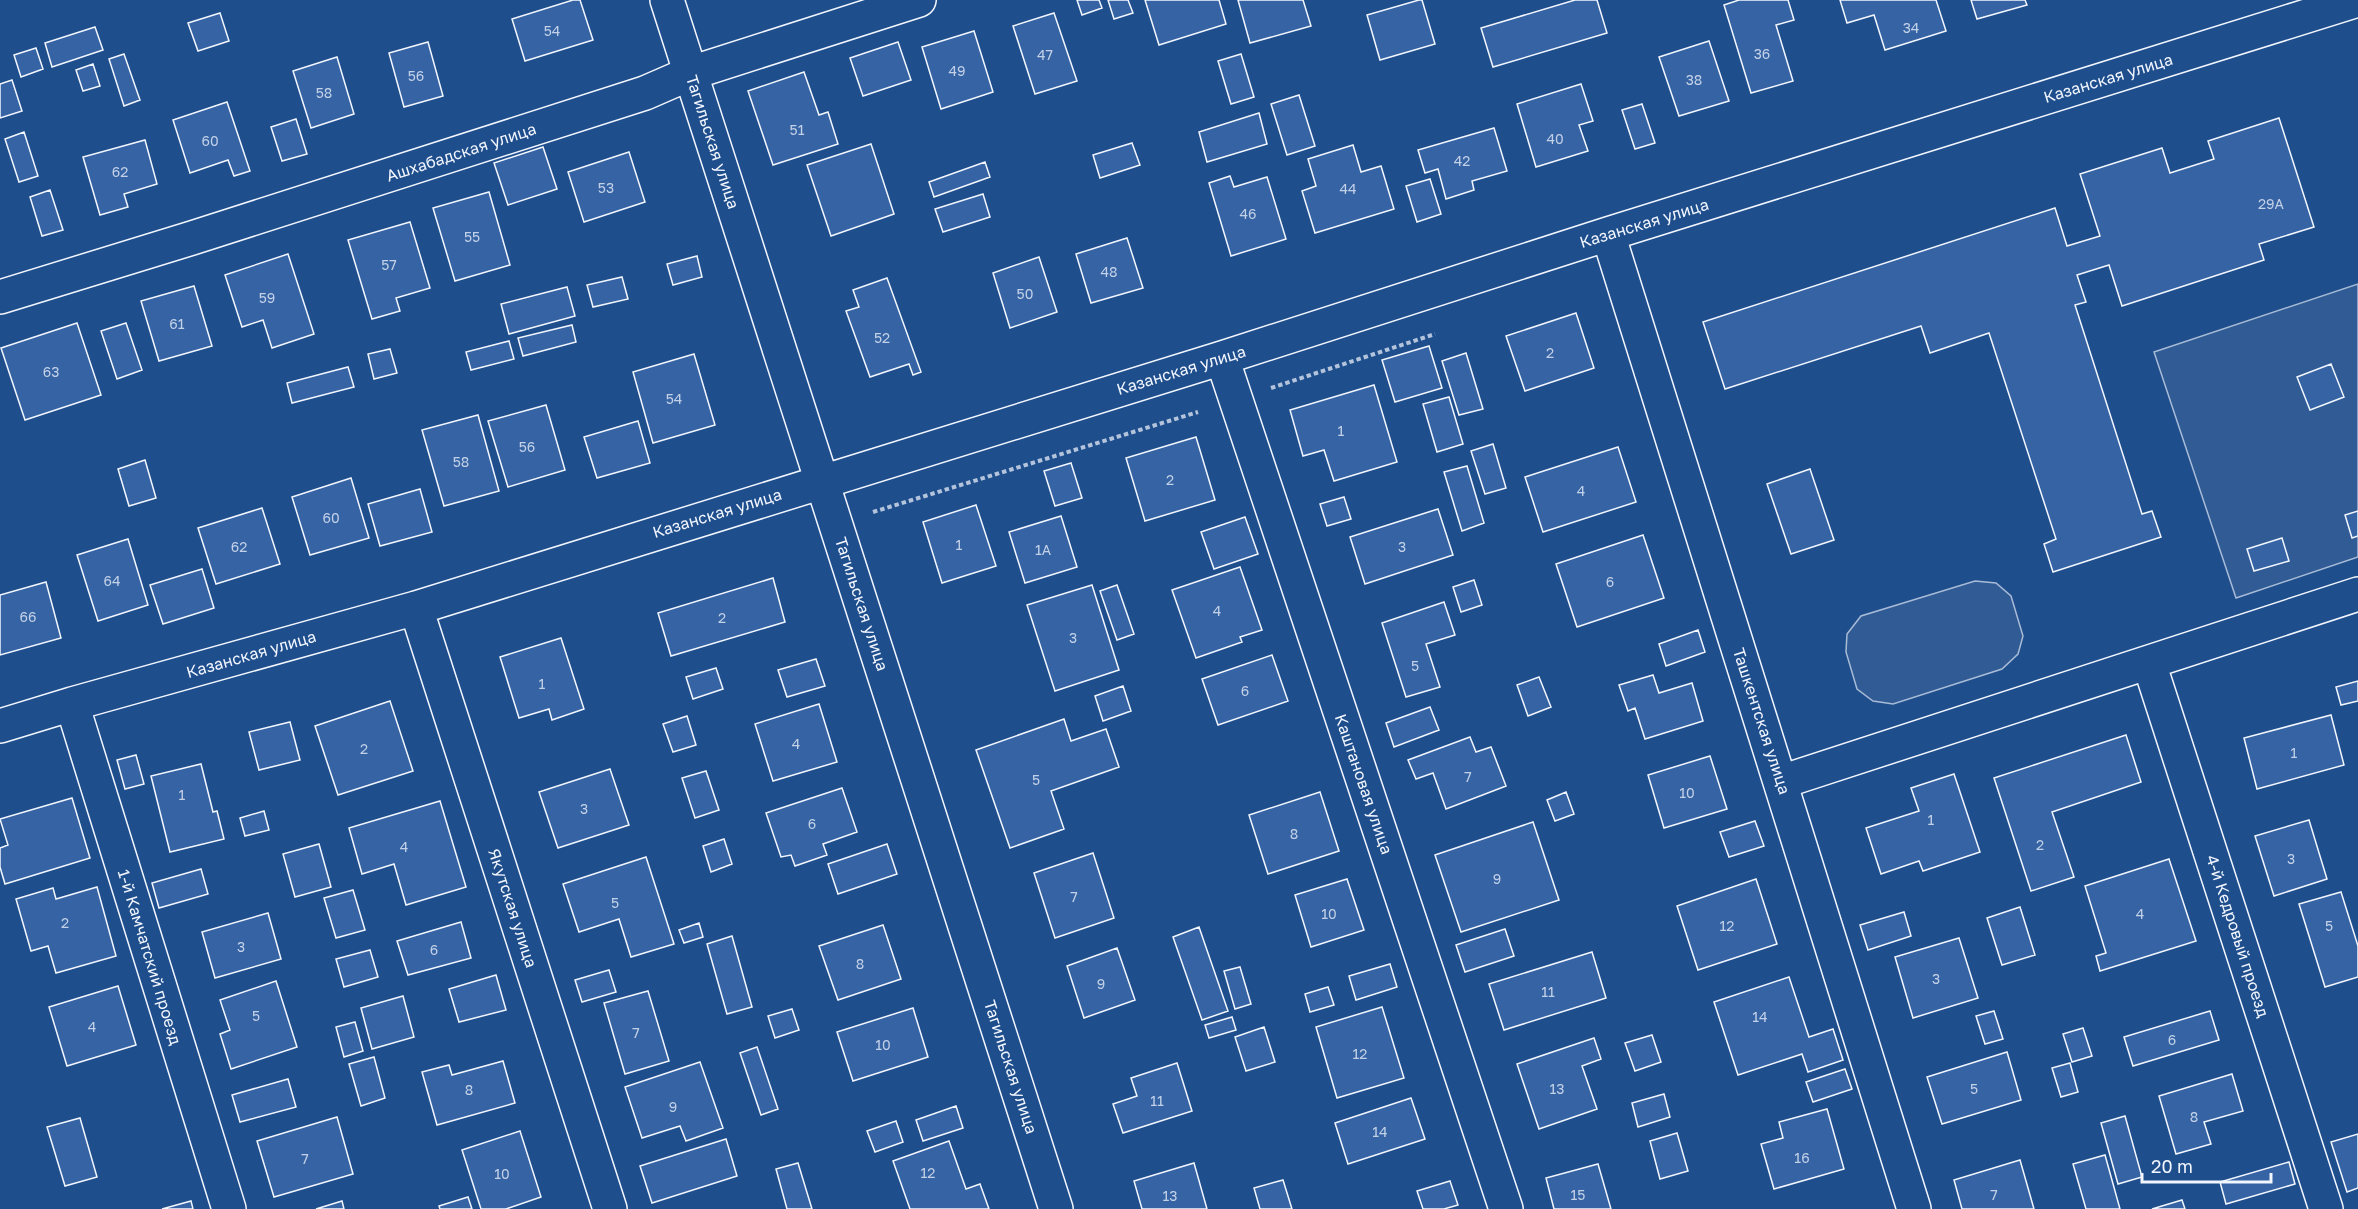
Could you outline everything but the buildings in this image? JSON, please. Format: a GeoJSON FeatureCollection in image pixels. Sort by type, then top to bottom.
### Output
{"type":"FeatureCollection","features":[{"type":"Feature","properties":{"kind":"street","name":"Тагильская улица"},"geometry":{"type":"LineString","coordinates":[[667,0],[1056,1209]]}},
{"type":"Feature","properties":{"kind":"street","name":"Ашхабадская улица"},"geometry":{"type":"LineString","coordinates":[[0,297],[203,235],[645,93],[691,74],[919,0]]}},
{"type":"Feature","properties":{"kind":"street","name":"Казанская улица"},"geometry":{"type":"LineString","coordinates":[[0,726],[416,608],[1222,358],[1608,234],[2358,0]]}},
{"type":"Feature","properties":{"kind":"street","name":"Ташкентская улица"},"geometry":{"type":"LineString","coordinates":[[1608,234],[1914,1209]]}},
{"type":"Feature","properties":{"kind":"street","name":"Каштановая улица"},"geometry":{"type":"LineString","coordinates":[[1222,358],[1506,1209]]}},
{"type":"Feature","properties":{"kind":"street"},"geometry":{"type":"LineString","coordinates":[[1781,782],[2358,594]]}},
{"type":"Feature","properties":{"kind":"street","name":"Якутская улица"},"geometry":{"type":"LineString","coordinates":[[416,608],[610,1209]]}},
{"type":"Feature","properties":{"kind":"street","name":"4-й Кедровый проезд"},"geometry":{"type":"LineString","coordinates":[[2149,663],[2326,1209]]}},
{"type":"Feature","properties":{"kind":"street","name":"1-й Камчатский проезд"},"geometry":{"type":"LineString","coordinates":[[72,704],[229,1209]]}},
{"type":"Feature","properties":{"kind":"shaded area"},"geometry":{"type":"Polygon","coordinates":[[[2358,284],[2358,557],[2236,598],[2154,352],[2358,284]]]}},
{"type":"Feature","properties":{"kind":"shaded area"},"geometry":{"type":"Polygon","coordinates":[[[1975,581],[1996,583],[2011,596],[2023,636],[2018,654],[2002,669],[1893,704],[1873,701],[1857,689],[1846,652],[1847,634],[1861,616],[1975,581]]]}}]}
